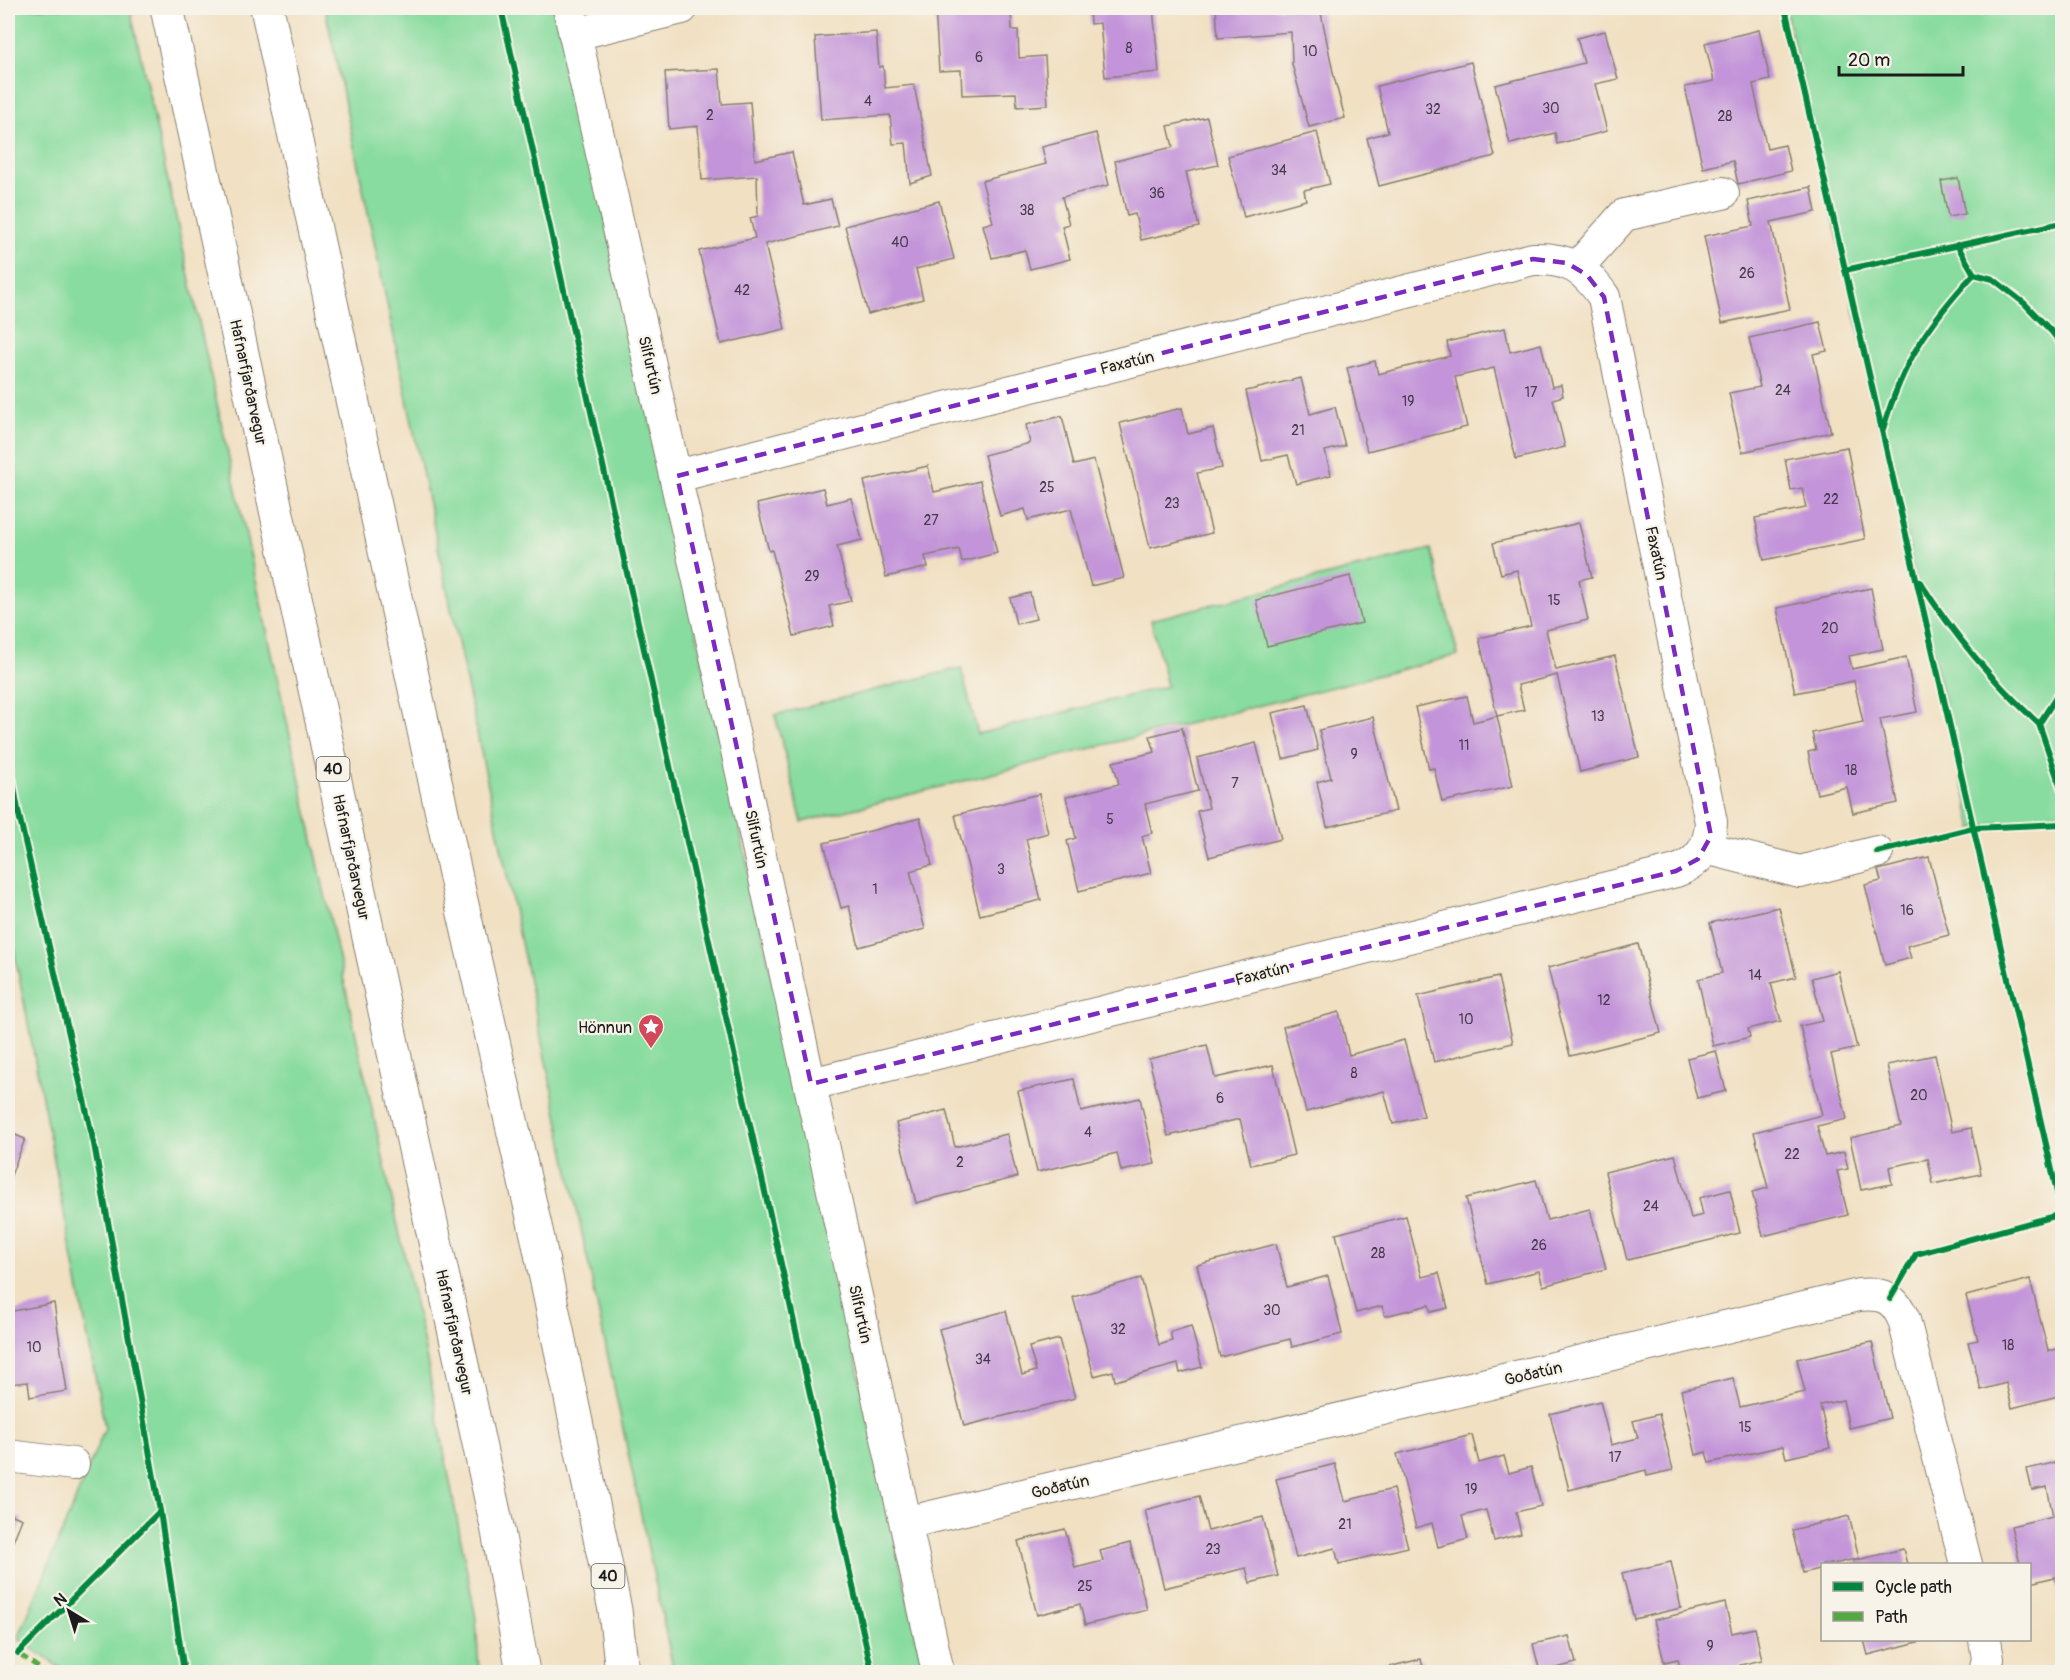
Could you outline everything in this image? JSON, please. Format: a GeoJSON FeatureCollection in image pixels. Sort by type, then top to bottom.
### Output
{"type":"FeatureCollection","features":[{"type":"Feature","properties":{"kind":"main road","name":"Hafnarfjarðarvegur"},"geometry":{"type":"LineString","coordinates":[[167,8],[498,1531],[524,1672]]}},
{"type":"Feature","properties":{"kind":"main road","name":"40"},"geometry":{"type":"LineString","coordinates":[[267,8],[457,884],[538,1239],[615,1610],[622,1672]]}},
{"type":"Feature","properties":{"kind":"street"},"geometry":{"type":"LineString","coordinates":[[572,21],[682,8]]}},
{"type":"Feature","properties":{"kind":"street","name":"Silfurtún"},"geometry":{"type":"LineString","coordinates":[[572,21],[677,476],[938,1672]]}},
{"type":"Feature","properties":{"kind":"street"},"geometry":{"type":"LineString","coordinates":[[1577,268],[1624,215],[1723,193]]}},
{"type":"Feature","properties":{"kind":"street","name":"Faxatún"},"geometry":{"type":"LineString","coordinates":[[677,476],[1533,259],[1556,260],[1577,268],[1587,275],[1604,297],[1711,822],[1711,836],[1698,859],[1688,867],[1676,871],[811,1084]]}},
{"type":"Feature","properties":{"kind":"street"},"geometry":{"type":"LineString","coordinates":[[1706,848],[1800,872],[1877,852]]}},
{"type":"Feature","properties":{"kind":"street","name":"Goðatún"},"geometry":{"type":"LineString","coordinates":[[906,1523],[1847,1298],[1877,1294],[1896,1303],[1904,1320],[1966,1563]]}},
{"type":"Feature","properties":{"kind":"street"},"geometry":{"type":"LineString","coordinates":[[8,1456],[73,1464]]}},
{"type":"Feature","properties":{"kind":"street"},"geometry":{"type":"LineString","coordinates":[[1985,1641],[1988,1658],[1985,1672]]}},
{"type":"Feature","properties":{"kind":"highlighted area"},"geometry":{"type":"Polygon","coordinates":[[[1533,259],[1567,263],[1587,275],[1604,297],[1711,836],[1698,859],[1676,871],[811,1084],[677,476],[1533,259]]]}},
{"type":"Feature","properties":{"kind":"green space"},"geometry":{"type":"Polygon","coordinates":[[[8,8],[130,8],[423,1340],[476,1619],[479,1672],[66,1672],[18,1639],[105,1428],[8,918],[8,8]]]}},
{"type":"Feature","properties":{"kind":"green space"},"geometry":{"type":"Polygon","coordinates":[[[325,8],[560,8],[924,1672],[674,1672],[325,8]]]}},
{"type":"Feature","properties":{"kind":"green space"},"geometry":{"type":"Polygon","coordinates":[[[1785,8],[2062,8],[2062,815],[1973,828],[1785,8]]]}},
{"type":"Feature","properties":{"kind":"green space"},"geometry":{"type":"Polygon","coordinates":[[[1431,549],[1458,655],[802,822],[775,715],[961,668],[978,734],[1167,686],[1151,620],[1431,549]]]}},
{"type":"Feature","properties":{"kind":"building"},"geometry":{"type":"Polygon","coordinates":[[[935,8],[1011,8],[1012,30],[1018,30],[1019,58],[1045,56],[1048,105],[1017,107],[1016,93],[962,95],[961,70],[939,71],[935,8]]]}},
{"type":"Feature","properties":{"kind":"building"},"geometry":{"type":"Polygon","coordinates":[[[1089,8],[1153,8],[1159,72],[1105,77],[1100,23],[1090,24],[1089,8]]]}},
{"type":"Feature","properties":{"kind":"building"},"geometry":{"type":"Polygon","coordinates":[[[1216,8],[1320,8],[1345,118],[1309,127],[1292,64],[1291,32],[1218,38],[1216,8]]]}},
{"type":"Feature","properties":{"kind":"building"},"geometry":{"type":"Polygon","coordinates":[[[1759,30],[1770,80],[1753,84],[1767,149],[1785,145],[1791,171],[1738,184],[1733,161],[1703,168],[1685,87],[1714,81],[1705,43],[1759,30]]]}},
{"type":"Feature","properties":{"kind":"building"},"geometry":{"type":"Polygon","coordinates":[[[1605,31],[1618,79],[1595,84],[1607,131],[1557,144],[1555,133],[1510,144],[1495,85],[1584,63],[1577,38],[1605,31]]]}},
{"type":"Feature","properties":{"kind":"building"},"geometry":{"type":"Polygon","coordinates":[[[876,32],[879,67],[883,66],[885,88],[914,85],[932,176],[910,183],[906,143],[893,144],[890,115],[821,120],[815,37],[876,32]]]}},
{"type":"Feature","properties":{"kind":"building"},"geometry":{"type":"Polygon","coordinates":[[[1471,62],[1495,156],[1379,186],[1367,138],[1388,132],[1377,86],[1471,62]]]}},
{"type":"Feature","properties":{"kind":"building"},"geometry":{"type":"Polygon","coordinates":[[[719,69],[722,104],[750,102],[755,160],[792,152],[804,205],[831,199],[838,226],[765,244],[785,329],[721,344],[699,251],[755,238],[750,218],[758,216],[757,176],[702,180],[698,126],[669,129],[665,72],[719,69]]]}},
{"type":"Feature","properties":{"kind":"building"},"geometry":{"type":"Polygon","coordinates":[[[1207,117],[1218,165],[1186,172],[1199,227],[1141,240],[1135,214],[1127,216],[1115,161],[1173,147],[1168,126],[1207,117]]]}},
{"type":"Feature","properties":{"kind":"building"},"geometry":{"type":"Polygon","coordinates":[[[1317,132],[1330,184],[1304,190],[1306,200],[1244,217],[1228,156],[1317,132]]]}},
{"type":"Feature","properties":{"kind":"building"},"geometry":{"type":"Polygon","coordinates":[[[1096,133],[1109,185],[1062,197],[1069,224],[1062,226],[1070,259],[1030,269],[1025,250],[992,258],[983,225],[993,222],[982,181],[1046,164],[1042,147],[1096,133]]]}},
{"type":"Feature","properties":{"kind":"building"},"geometry":{"type":"Polygon","coordinates":[[[1958,178],[1965,214],[1948,217],[1941,181],[1958,178]]]}},
{"type":"Feature","properties":{"kind":"building"},"geometry":{"type":"Polygon","coordinates":[[[1811,187],[1816,212],[1771,222],[1790,309],[1722,323],[1704,236],[1753,226],[1748,201],[1811,187]]]}},
{"type":"Feature","properties":{"kind":"building"},"geometry":{"type":"Polygon","coordinates":[[[939,201],[954,259],[916,269],[923,299],[868,314],[845,226],[939,201]]]}},
{"type":"Feature","properties":{"kind":"building"},"geometry":{"type":"Polygon","coordinates":[[[1820,322],[1827,351],[1813,354],[1831,432],[1742,452],[1729,393],[1760,387],[1749,338],[1820,322]]]}},
{"type":"Feature","properties":{"kind":"building"},"geometry":{"type":"Polygon","coordinates":[[[1505,328],[1510,352],[1541,344],[1552,387],[1561,385],[1563,396],[1553,399],[1565,447],[1516,459],[1494,368],[1455,377],[1467,427],[1367,451],[1347,368],[1375,361],[1378,374],[1450,356],[1447,342],[1505,328]]]}},
{"type":"Feature","properties":{"kind":"building"},"geometry":{"type":"Polygon","coordinates":[[[1301,378],[1310,414],[1335,407],[1345,446],[1325,451],[1331,475],[1296,484],[1288,455],[1262,461],[1246,391],[1301,378]]]}},
{"type":"Feature","properties":{"kind":"building"},"geometry":{"type":"Polygon","coordinates":[[[1182,408],[1188,434],[1213,428],[1222,468],[1197,473],[1212,533],[1150,548],[1120,423],[1182,408]]]}},
{"type":"Feature","properties":{"kind":"building"},"geometry":{"type":"Polygon","coordinates":[[[1062,416],[1074,465],[1094,460],[1124,578],[1091,586],[1071,509],[1028,520],[1025,509],[1000,516],[984,455],[1030,443],[1026,425],[1062,416]]]}},
{"type":"Feature","properties":{"kind":"building"},"geometry":{"type":"Polygon","coordinates":[[[1847,447],[1865,539],[1764,560],[1755,518],[1806,508],[1802,488],[1791,490],[1785,459],[1847,447]]]}},
{"type":"Feature","properties":{"kind":"building"},"geometry":{"type":"Polygon","coordinates":[[[928,466],[934,492],[980,481],[997,553],[962,562],[959,549],[925,556],[928,567],[886,577],[864,481],[928,466]]]}},
{"type":"Feature","properties":{"kind":"building"},"geometry":{"type":"Polygon","coordinates":[[[823,488],[827,504],[851,498],[862,540],[837,546],[851,601],[829,606],[834,626],[794,636],[772,550],[769,551],[757,504],[823,488]]]}},
{"type":"Feature","properties":{"kind":"building"},"geometry":{"type":"Polygon","coordinates":[[[1579,523],[1592,577],[1579,580],[1588,620],[1546,630],[1556,670],[1615,656],[1639,757],[1580,772],[1557,675],[1518,685],[1524,710],[1497,716],[1479,638],[1531,626],[1517,570],[1501,574],[1493,543],[1579,523]]]}},
{"type":"Feature","properties":{"kind":"building"},"geometry":{"type":"Polygon","coordinates":[[[1350,576],[1362,623],[1267,646],[1256,600],[1350,576]]]}},
{"type":"Feature","properties":{"kind":"building"},"geometry":{"type":"Polygon","coordinates":[[[1871,588],[1883,649],[1849,656],[1852,669],[1906,657],[1917,712],[1880,719],[1898,803],[1853,813],[1847,787],[1817,794],[1808,752],[1816,750],[1812,733],[1863,722],[1854,681],[1795,693],[1777,608],[1871,588]]]}},
{"type":"Feature","properties":{"kind":"building"},"geometry":{"type":"Polygon","coordinates":[[[1030,593],[1036,619],[1016,624],[1010,598],[1030,593]]]}},
{"type":"Feature","properties":{"kind":"building"},"geometry":{"type":"Polygon","coordinates":[[[1467,696],[1473,722],[1497,716],[1513,786],[1442,802],[1434,768],[1429,769],[1415,707],[1467,696]]]}},
{"type":"Feature","properties":{"kind":"building"},"geometry":{"type":"Polygon","coordinates":[[[1307,705],[1318,750],[1283,759],[1272,713],[1307,705]]]}},
{"type":"Feature","properties":{"kind":"building"},"geometry":{"type":"Polygon","coordinates":[[[1373,717],[1396,811],[1327,827],[1317,782],[1331,778],[1319,730],[1373,717]]]}},
{"type":"Feature","properties":{"kind":"building"},"geometry":{"type":"Polygon","coordinates":[[[1182,728],[1198,791],[1145,804],[1152,833],[1142,836],[1151,873],[1079,891],[1067,841],[1076,838],[1066,797],[1119,784],[1113,762],[1155,752],[1150,736],[1182,728]]]}},
{"type":"Feature","properties":{"kind":"building"},"geometry":{"type":"Polygon","coordinates":[[[1256,743],[1281,839],[1209,857],[1197,811],[1209,808],[1197,758],[1256,743]]]}},
{"type":"Feature","properties":{"kind":"building"},"geometry":{"type":"Polygon","coordinates":[[[1039,794],[1048,833],[1026,839],[1041,900],[980,915],[955,815],[1039,794]]]}},
{"type":"Feature","properties":{"kind":"building"},"geometry":{"type":"Polygon","coordinates":[[[920,818],[932,865],[910,871],[925,929],[859,947],[849,906],[841,908],[824,843],[920,818]]]}},
{"type":"Feature","properties":{"kind":"building"},"geometry":{"type":"Polygon","coordinates":[[[1929,857],[1949,935],[1907,946],[1911,958],[1885,965],[1865,885],[1881,881],[1878,870],[1929,857]]]}},
{"type":"Feature","properties":{"kind":"building"},"geometry":{"type":"Polygon","coordinates":[[[1779,907],[1796,977],[1771,983],[1781,1021],[1748,1029],[1750,1037],[1713,1046],[1698,979],[1722,973],[1710,923],[1779,907]]]}},
{"type":"Feature","properties":{"kind":"building"},"geometry":{"type":"Polygon","coordinates":[[[1638,944],[1661,1033],[1570,1056],[1548,968],[1638,944]]]}},
{"type":"Feature","properties":{"kind":"building"},"geometry":{"type":"Polygon","coordinates":[[[1838,971],[1857,1048],[1831,1054],[1847,1119],[1817,1126],[1825,1156],[1844,1152],[1848,1169],[1837,1171],[1848,1215],[1763,1236],[1752,1192],[1768,1188],[1754,1132],[1822,1115],[1800,1026],[1823,1021],[1812,978],[1838,971]]]}},
{"type":"Feature","properties":{"kind":"building"},"geometry":{"type":"Polygon","coordinates":[[[1498,977],[1513,1043],[1434,1062],[1418,996],[1498,977]]]}},
{"type":"Feature","properties":{"kind":"building"},"geometry":{"type":"Polygon","coordinates":[[[1339,1012],[1349,1055],[1404,1040],[1424,1116],[1393,1124],[1384,1091],[1306,1112],[1283,1027],[1339,1012]]]}},
{"type":"Feature","properties":{"kind":"building"},"geometry":{"type":"Polygon","coordinates":[[[1207,1045],[1215,1078],[1273,1065],[1294,1155],[1251,1165],[1240,1119],[1168,1136],[1149,1059],[1207,1045]]]}},
{"type":"Feature","properties":{"kind":"building"},"geometry":{"type":"Polygon","coordinates":[[[1716,1051],[1726,1091],[1697,1098],[1687,1058],[1716,1051]]]}},
{"type":"Feature","properties":{"kind":"building"},"geometry":{"type":"Polygon","coordinates":[[[1935,1055],[1952,1132],[1971,1128],[1981,1174],[1933,1184],[1928,1159],[1889,1167],[1892,1184],[1861,1190],[1850,1138],[1901,1126],[1887,1065],[1935,1055]]]}},
{"type":"Feature","properties":{"kind":"building"},"geometry":{"type":"Polygon","coordinates":[[[1074,1079],[1081,1112],[1140,1098],[1155,1164],[1121,1171],[1117,1153],[1037,1172],[1018,1091],[1074,1079]]]}},
{"type":"Feature","properties":{"kind":"building"},"geometry":{"type":"Polygon","coordinates":[[[946,1110],[955,1147],[1007,1134],[1017,1177],[916,1203],[896,1123],[946,1110]]]}},
{"type":"Feature","properties":{"kind":"building"},"geometry":{"type":"Polygon","coordinates":[[[8,1132],[25,1139],[8,1183],[8,1132]]]}},
{"type":"Feature","properties":{"kind":"building"},"geometry":{"type":"Polygon","coordinates":[[[1675,1155],[1691,1218],[1703,1215],[1699,1198],[1730,1190],[1740,1233],[1627,1260],[1605,1172],[1675,1155]]]}},
{"type":"Feature","properties":{"kind":"building"},"geometry":{"type":"Polygon","coordinates":[[[1536,1180],[1547,1220],[1590,1209],[1606,1269],[1543,1286],[1539,1271],[1488,1284],[1466,1198],[1536,1180]]]}},
{"type":"Feature","properties":{"kind":"building"},"geometry":{"type":"Polygon","coordinates":[[[1406,1216],[1422,1277],[1439,1273],[1448,1308],[1431,1312],[1429,1305],[1385,1316],[1382,1306],[1356,1313],[1336,1234],[1406,1216]]]}},
{"type":"Feature","properties":{"kind":"building"},"geometry":{"type":"Polygon","coordinates":[[[1276,1244],[1287,1287],[1328,1276],[1342,1334],[1292,1347],[1290,1339],[1220,1357],[1197,1265],[1276,1244]]]}},
{"type":"Feature","properties":{"kind":"building"},"geometry":{"type":"Polygon","coordinates":[[[1141,1278],[1159,1345],[1172,1341],[1170,1332],[1191,1326],[1202,1367],[1180,1373],[1178,1364],[1115,1381],[1113,1371],[1094,1376],[1073,1297],[1141,1278]]]}},
{"type":"Feature","properties":{"kind":"building"},"geometry":{"type":"Polygon","coordinates":[[[2030,1279],[2048,1351],[2061,1348],[2062,1395],[2012,1408],[2006,1383],[1981,1390],[1968,1342],[1978,1340],[1966,1296],[2030,1279]]]}},
{"type":"Feature","properties":{"kind":"building"},"geometry":{"type":"Polygon","coordinates":[[[54,1303],[67,1391],[30,1397],[28,1382],[8,1384],[8,1312],[54,1303]]]}},
{"type":"Feature","properties":{"kind":"building"},"geometry":{"type":"Polygon","coordinates":[[[1006,1311],[1022,1375],[1036,1371],[1029,1347],[1059,1339],[1075,1398],[964,1426],[939,1329],[1006,1311]]]}},
{"type":"Feature","properties":{"kind":"building"},"geometry":{"type":"Polygon","coordinates":[[[1872,1342],[1890,1418],[1849,1428],[1843,1400],[1820,1405],[1830,1448],[1786,1458],[1783,1446],[1709,1463],[1706,1452],[1696,1455],[1681,1390],[1733,1378],[1740,1407],[1805,1392],[1797,1359],[1872,1342]]]}},
{"type":"Feature","properties":{"kind":"building"},"geometry":{"type":"Polygon","coordinates":[[[1600,1401],[1611,1445],[1638,1438],[1633,1421],[1659,1414],[1673,1470],[1647,1476],[1646,1470],[1569,1490],[1550,1414],[1600,1401]]]}},
{"type":"Feature","properties":{"kind":"building"},"geometry":{"type":"Polygon","coordinates":[[[1472,1435],[1479,1463],[1504,1456],[1509,1473],[1531,1467],[1541,1506],[1516,1512],[1521,1534],[1494,1541],[1486,1510],[1462,1516],[1468,1539],[1438,1547],[1432,1523],[1416,1528],[1397,1454],[1472,1435]]]}},
{"type":"Feature","properties":{"kind":"building"},"geometry":{"type":"Polygon","coordinates":[[[2062,1461],[2062,1608],[2055,1577],[2031,1583],[2031,1563],[2020,1563],[2011,1526],[2053,1516],[2047,1487],[2032,1490],[2027,1469],[2062,1461]]]}},
{"type":"Feature","properties":{"kind":"building"},"geometry":{"type":"Polygon","coordinates":[[[1335,1464],[1345,1501],[1393,1489],[1408,1547],[1339,1564],[1335,1548],[1296,1558],[1276,1479],[1335,1464]]]}},
{"type":"Feature","properties":{"kind":"building"},"geometry":{"type":"Polygon","coordinates":[[[1199,1496],[1208,1531],[1263,1517],[1278,1576],[1250,1583],[1246,1568],[1164,1588],[1145,1510],[1199,1496]]]}},
{"type":"Feature","properties":{"kind":"building"},"geometry":{"type":"Polygon","coordinates":[[[8,1513],[22,1519],[8,1554],[8,1513]]]}},
{"type":"Feature","properties":{"kind":"building"},"geometry":{"type":"Polygon","coordinates":[[[1849,1516],[1859,1558],[1838,1563],[1821,1563],[1821,1568],[1803,1573],[1792,1530],[1849,1516]]]}},
{"type":"Feature","properties":{"kind":"building"},"geometry":{"type":"Polygon","coordinates":[[[1065,1529],[1075,1568],[1103,1561],[1100,1551],[1130,1543],[1147,1610],[1085,1625],[1080,1604],[1037,1615],[1018,1541],[1065,1529]]]}},
{"type":"Feature","properties":{"kind":"building"},"geometry":{"type":"Polygon","coordinates":[[[1903,1549],[1907,1563],[1854,1563],[1853,1561],[1903,1549]]]}},
{"type":"Feature","properties":{"kind":"building"},"geometry":{"type":"Polygon","coordinates":[[[1671,1562],[1681,1608],[1634,1619],[1622,1573],[1671,1562]]]}},
{"type":"Feature","properties":{"kind":"building"},"geometry":{"type":"Polygon","coordinates":[[[1725,1603],[1732,1633],[1755,1628],[1762,1660],[1740,1665],[1742,1672],[1681,1672],[1678,1659],[1664,1662],[1654,1620],[1725,1603]]]}},
{"type":"Feature","properties":{"kind":"building"},"geometry":{"type":"Polygon","coordinates":[[[1569,1636],[1576,1663],[1540,1672],[1533,1644],[1569,1636]]]}},
{"type":"Feature","properties":{"kind":"building"},"geometry":{"type":"Polygon","coordinates":[[[1864,1641],[1921,1641],[1868,1655],[1864,1641]]]}},
{"type":"Feature","properties":{"kind":"building"},"geometry":{"type":"Polygon","coordinates":[[[1421,1659],[1424,1672],[1368,1672],[1421,1659]]]}},
{"type":"Feature","properties":{"kind":"marked path"},"geometry":{"type":"LineString","coordinates":[[8,1649],[18,1653],[45,1672]]}},
{"type":"Feature","properties":{"kind":"cycle path"},"geometry":{"type":"LineString","coordinates":[[501,8],[872,1672]]}},
{"type":"Feature","properties":{"kind":"cycle path"},"geometry":{"type":"LineString","coordinates":[[1785,8],[2062,1214]]}},
{"type":"Feature","properties":{"kind":"cycle path"},"geometry":{"type":"LineString","coordinates":[[1845,270],[2062,223]]}},
{"type":"Feature","properties":{"kind":"cycle path"},"geometry":{"type":"LineString","coordinates":[[1957,245],[1974,274],[1993,279],[2024,303],[2062,345]]}},
{"type":"Feature","properties":{"kind":"cycle path"},"geometry":{"type":"LineString","coordinates":[[1883,429],[1899,384],[1918,346],[1943,310],[1974,274]]}},
{"type":"Feature","properties":{"kind":"cycle path"},"geometry":{"type":"LineString","coordinates":[[1920,582],[1975,658],[2039,724]]}},
{"type":"Feature","properties":{"kind":"cycle path"},"geometry":{"type":"LineString","coordinates":[[2062,688],[2039,724],[2062,791]]}},
{"type":"Feature","properties":{"kind":"cycle path"},"geometry":{"type":"LineString","coordinates":[[8,754],[19,815],[94,1144],[160,1511],[184,1672]]}},
{"type":"Feature","properties":{"kind":"cycle path"},"geometry":{"type":"LineString","coordinates":[[1877,852],[1973,828],[2062,824]]}},
{"type":"Feature","properties":{"kind":"cycle path"},"geometry":{"type":"LineString","coordinates":[[1890,1299],[1916,1254],[2062,1214],[2062,1216]]}},
{"type":"Feature","properties":{"kind":"cycle path"},"geometry":{"type":"LineString","coordinates":[[18,1653],[160,1511]]}},
{"type":"Feature","properties":{"kind":"place","name":"Hönnun"},"geometry":{"type":"Point","coordinates":[651,1050]}}]}
